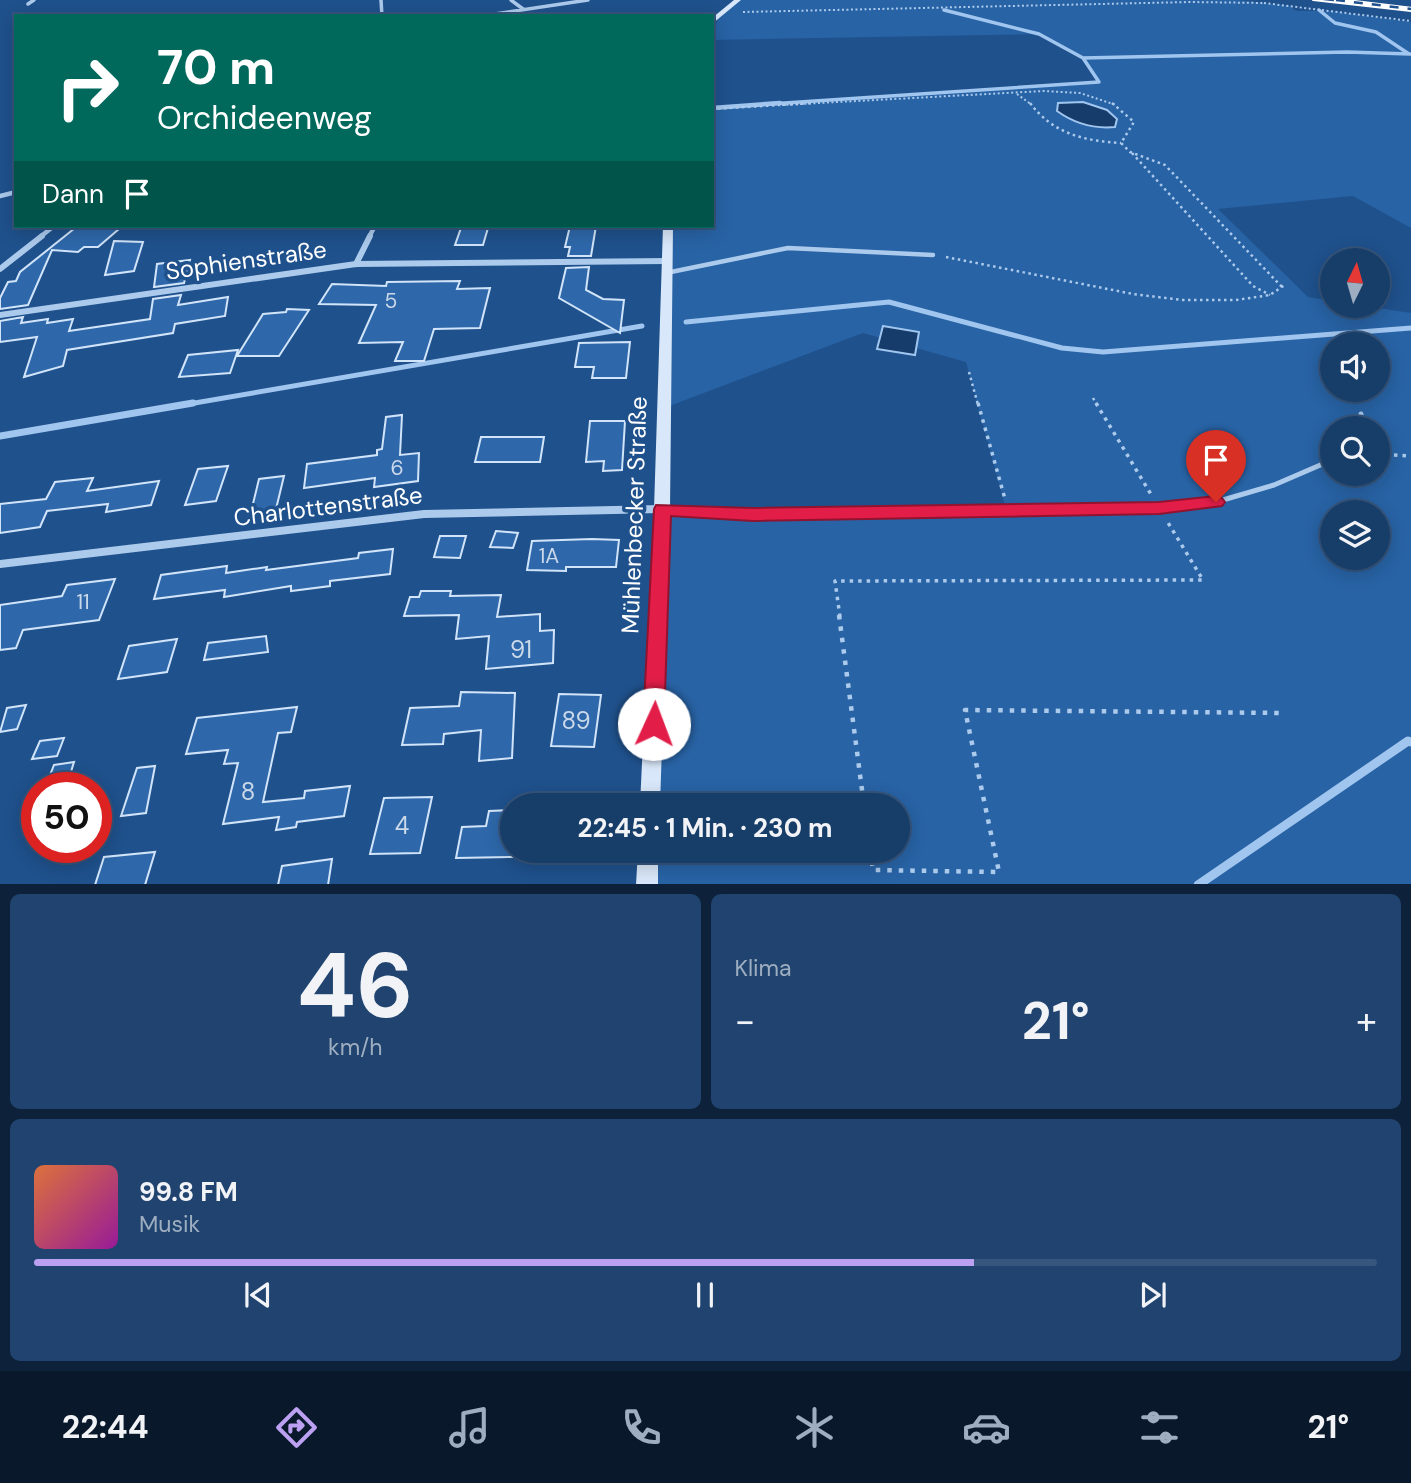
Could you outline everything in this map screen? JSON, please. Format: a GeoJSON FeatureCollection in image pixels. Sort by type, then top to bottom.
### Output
{"type":"FeatureCollection","features":[{"type":"Feature","properties":{"kind":"main road"},"geometry":{"type":"LineString","coordinates":[[714,20],[737,0]]}},
{"type":"Feature","properties":{"kind":"main road","name":"Mühlenbecker Straße"},"geometry":{"type":"LineString","coordinates":[[650,793],[662,509],[668,228]]}},
{"type":"Feature","properties":{"kind":"main road"},"geometry":{"type":"LineString","coordinates":[[647,884],[648,863]]}},
{"type":"Feature","properties":{"kind":"street"},"geometry":{"type":"LineString","coordinates":[[28,4],[34,0]]}},
{"type":"Feature","properties":{"kind":"street"},"geometry":{"type":"LineString","coordinates":[[512,0],[523,9]]}},
{"type":"Feature","properties":{"kind":"street"},"geometry":{"type":"LineString","coordinates":[[493,14],[587,0]]}},
{"type":"Feature","properties":{"kind":"street"},"geometry":{"type":"LineString","coordinates":[[0,269],[51,228]]}},
{"type":"Feature","properties":{"kind":"street"},"geometry":{"type":"LineString","coordinates":[[356,264],[374,228]]}},
{"type":"Feature","properties":{"kind":"street","name":"Sophienstraße"},"geometry":{"type":"LineString","coordinates":[[0,315],[356,264],[667,267]]}},
{"type":"Feature","properties":{"kind":"street","name":"Charlottenstraße"},"geometry":{"type":"LineString","coordinates":[[0,564],[424,514],[662,509]]}},
{"type":"Feature","properties":{"kind":"lane"},"geometry":{"type":"LineString","coordinates":[[667,267],[788,248],[933,255]]}},
{"type":"Feature","properties":{"kind":"lane"},"geometry":{"type":"LineString","coordinates":[[662,509],[753,514],[1159,508],[1216,502],[1273,485],[1320,465]]}},
{"type":"Feature","properties":{"kind":"path"},"geometry":{"type":"LineString","coordinates":[[1238,0],[1411,20]]}},
{"type":"Feature","properties":{"kind":"path"},"geometry":{"type":"LineString","coordinates":[[723,12],[1178,2],[1265,3]]}},
{"type":"Feature","properties":{"kind":"path"},"geometry":{"type":"LineString","coordinates":[[714,109],[1074,91],[1093,96],[1128,113],[1134,122],[1121,143]]}},
{"type":"Feature","properties":{"kind":"path"},"geometry":{"type":"LineString","coordinates":[[1012,93],[1029,100],[1040,117],[1053,126],[1089,140],[1121,143],[1253,286],[1270,295]]}},
{"type":"Feature","properties":{"kind":"path"},"geometry":{"type":"LineString","coordinates":[[933,255],[996,265],[1133,294],[1182,300],[1236,300],[1270,295],[1284,285],[1165,165],[1130,152]]}},
{"type":"Feature","properties":{"kind":"path"},"geometry":{"type":"LineString","coordinates":[[969,372],[1009,511]]}},
{"type":"Feature","properties":{"kind":"path"},"geometry":{"type":"LineString","coordinates":[[1093,398],[1157,504]]}},
{"type":"Feature","properties":{"kind":"path"},"geometry":{"type":"LineString","coordinates":[[1390,455],[1411,456]]}},
{"type":"Feature","properties":{"kind":"path"},"geometry":{"type":"LineString","coordinates":[[862,793],[835,581],[1203,580],[1161,512]]}},
{"type":"Feature","properties":{"kind":"path"},"geometry":{"type":"LineString","coordinates":[[872,863],[873,870],[999,872],[965,710],[1284,713]]}},
{"type":"Feature","properties":{"kind":"shaded area"},"geometry":{"type":"Polygon","coordinates":[[[738,0],[1238,0],[1290,6],[1296,11],[1330,11],[1411,22],[1411,228],[1353,196],[1218,209],[1308,297],[1320,299],[1320,318],[1390,318],[1390,310],[1411,313],[1411,884],[648,884],[649,863],[910,863],[910,793],[654,793],[670,514],[754,517],[1006,509],[966,362],[863,333],[664,408],[668,228],[714,228],[714,108],[1099,82],[1083,58],[1039,34],[714,40],[719,15],[738,0]]]}},
{"type":"Feature","properties":{"kind":"shaded area"},"geometry":{"type":"Polygon","coordinates":[[[1083,102],[1107,110],[1117,119],[1115,127],[1084,125],[1057,111],[1058,103],[1083,102]]]}},
{"type":"Feature","properties":{"kind":"shaded area"},"geometry":{"type":"Polygon","coordinates":[[[883,326],[919,332],[915,355],[877,349],[883,326]]]}},
{"type":"Feature","properties":{"kind":"building"},"geometry":{"type":"Polygon","coordinates":[[[75,228],[119,229],[98,247],[84,247],[78,252],[52,250],[28,305],[0,309],[0,298],[8,282],[16,281],[20,272],[75,228]]]}},
{"type":"Feature","properties":{"kind":"building"},"geometry":{"type":"Polygon","coordinates":[[[461,228],[488,228],[483,245],[455,245],[461,228]]]}},
{"type":"Feature","properties":{"kind":"building"},"geometry":{"type":"Polygon","coordinates":[[[570,228],[596,228],[591,256],[568,256],[570,247],[565,247],[570,228]]]}},
{"type":"Feature","properties":{"kind":"building"},"geometry":{"type":"Polygon","coordinates":[[[114,241],[143,242],[134,271],[105,275],[114,241]]]}},
{"type":"Feature","properties":{"kind":"building"},"geometry":{"type":"Polygon","coordinates":[[[190,260],[184,283],[154,287],[157,264],[190,260]]]}},
{"type":"Feature","properties":{"kind":"building"},"geometry":{"type":"Polygon","coordinates":[[[589,267],[586,290],[603,299],[624,300],[620,333],[559,298],[566,268],[589,267]]]}},
{"type":"Feature","properties":{"kind":"building"},"geometry":{"type":"Polygon","coordinates":[[[460,281],[457,289],[490,288],[480,328],[434,329],[424,361],[395,361],[403,342],[359,343],[376,305],[319,304],[332,284],[386,286],[387,282],[460,281]]]}},
{"type":"Feature","properties":{"kind":"building"},"geometry":{"type":"Polygon","coordinates":[[[181,295],[178,305],[228,297],[225,316],[175,324],[173,333],[67,350],[63,366],[24,377],[37,337],[0,342],[0,321],[23,317],[21,323],[73,319],[69,331],[150,319],[153,299],[181,295]]]}},
{"type":"Feature","properties":{"kind":"building"},"geometry":{"type":"Polygon","coordinates":[[[287,309],[309,310],[279,356],[237,356],[263,314],[286,312],[287,309]]]}},
{"type":"Feature","properties":{"kind":"building"},"geometry":{"type":"Polygon","coordinates":[[[630,342],[626,378],[592,378],[594,367],[575,367],[579,343],[630,342]]]}},
{"type":"Feature","properties":{"kind":"building"},"geometry":{"type":"Polygon","coordinates":[[[238,350],[230,373],[179,377],[188,355],[238,350]]]}},
{"type":"Feature","properties":{"kind":"building"},"geometry":{"type":"Polygon","coordinates":[[[402,415],[400,455],[419,453],[418,481],[374,487],[375,478],[304,488],[307,464],[377,455],[377,450],[382,449],[386,417],[402,415]]]}},
{"type":"Feature","properties":{"kind":"building"},"geometry":{"type":"Polygon","coordinates":[[[590,421],[625,421],[622,470],[603,471],[604,461],[586,462],[590,421]]]}},
{"type":"Feature","properties":{"kind":"building"},"geometry":{"type":"Polygon","coordinates":[[[481,437],[544,437],[540,462],[475,462],[481,437]]]}},
{"type":"Feature","properties":{"kind":"building"},"geometry":{"type":"Polygon","coordinates":[[[228,466],[216,501],[185,505],[198,469],[228,466]]]}},
{"type":"Feature","properties":{"kind":"building"},"geometry":{"type":"Polygon","coordinates":[[[284,476],[276,509],[251,512],[259,479],[284,476]]]}},
{"type":"Feature","properties":{"kind":"building"},"geometry":{"type":"Polygon","coordinates":[[[93,478],[87,491],[159,481],[151,505],[106,512],[108,504],[47,511],[40,527],[0,533],[0,504],[46,499],[55,482],[93,478]]]}},
{"type":"Feature","properties":{"kind":"building"},"geometry":{"type":"Polygon","coordinates":[[[496,531],[518,533],[513,548],[490,547],[496,531]]]}},
{"type":"Feature","properties":{"kind":"building"},"geometry":{"type":"Polygon","coordinates":[[[440,536],[466,536],[460,558],[434,557],[440,536]]]}},
{"type":"Feature","properties":{"kind":"building"},"geometry":{"type":"Polygon","coordinates":[[[619,540],[616,567],[566,567],[566,571],[527,570],[532,541],[619,540]]]}},
{"type":"Feature","properties":{"kind":"building"},"geometry":{"type":"Polygon","coordinates":[[[393,549],[390,574],[330,581],[330,586],[291,591],[291,586],[224,597],[225,590],[154,599],[161,575],[227,566],[226,573],[267,567],[266,570],[358,558],[359,553],[393,549]]]}},
{"type":"Feature","properties":{"kind":"building"},"geometry":{"type":"Polygon","coordinates":[[[115,579],[99,620],[23,630],[16,648],[0,650],[0,605],[62,596],[67,585],[115,579]]]}},
{"type":"Feature","properties":{"kind":"building"},"geometry":{"type":"Polygon","coordinates":[[[421,591],[451,591],[450,596],[501,595],[497,617],[540,614],[540,631],[554,630],[553,663],[486,669],[489,636],[456,639],[459,615],[404,616],[410,597],[419,597],[421,591]]]}},
{"type":"Feature","properties":{"kind":"building"},"geometry":{"type":"Polygon","coordinates":[[[266,636],[268,652],[204,660],[208,643],[266,636]]]}},
{"type":"Feature","properties":{"kind":"building"},"geometry":{"type":"Polygon","coordinates":[[[177,639],[167,672],[118,679],[129,646],[177,639]]]}},
{"type":"Feature","properties":{"kind":"building"},"geometry":{"type":"Polygon","coordinates":[[[461,692],[515,693],[512,758],[479,761],[481,730],[444,734],[443,744],[402,745],[410,708],[459,706],[461,692]]]}},
{"type":"Feature","properties":{"kind":"building"},"geometry":{"type":"Polygon","coordinates":[[[559,694],[601,695],[594,747],[551,746],[559,694]]]}},
{"type":"Feature","properties":{"kind":"building"},"geometry":{"type":"Polygon","coordinates":[[[26,705],[17,729],[0,732],[7,708],[26,705]]]}},
{"type":"Feature","properties":{"kind":"building"},"geometry":{"type":"Polygon","coordinates":[[[297,707],[291,732],[278,733],[263,802],[304,798],[305,791],[350,786],[344,816],[297,822],[296,827],[276,830],[279,817],[223,824],[238,763],[224,764],[228,750],[186,754],[197,718],[297,707]]]}},
{"type":"Feature","properties":{"kind":"building"},"geometry":{"type":"Polygon","coordinates":[[[64,738],[57,756],[32,759],[40,741],[64,738]]]}},
{"type":"Feature","properties":{"kind":"building"},"geometry":{"type":"Polygon","coordinates":[[[74,762],[71,772],[51,772],[54,765],[74,762]]]}},
{"type":"Feature","properties":{"kind":"building"},"geometry":{"type":"Polygon","coordinates":[[[155,766],[146,813],[121,816],[137,768],[155,766]]]}},
{"type":"Feature","properties":{"kind":"building"},"geometry":{"type":"Polygon","coordinates":[[[432,797],[420,853],[370,854],[384,798],[432,797]]]}},
{"type":"Feature","properties":{"kind":"building"},"geometry":{"type":"Polygon","coordinates":[[[489,811],[500,811],[500,857],[456,858],[462,827],[486,826],[489,811]]]}},
{"type":"Feature","properties":{"kind":"building"},"geometry":{"type":"Polygon","coordinates":[[[155,852],[145,884],[95,884],[102,863],[112,863],[112,856],[155,852]]]}},
{"type":"Feature","properties":{"kind":"building"},"geometry":{"type":"Polygon","coordinates":[[[332,859],[328,884],[278,884],[282,866],[332,859]]]}},
{"type":"Feature","properties":{"kind":"waterway"},"geometry":{"type":"LineString","coordinates":[[944,10],[1039,34],[1083,58]]}},
{"type":"Feature","properties":{"kind":"waterway"},"geometry":{"type":"LineString","coordinates":[[1319,10],[1335,23],[1376,32],[1409,54]]}},
{"type":"Feature","properties":{"kind":"waterway"},"geometry":{"type":"LineString","coordinates":[[1083,58],[1347,52],[1409,54]]}},
{"type":"Feature","properties":{"kind":"waterway"},"geometry":{"type":"LineString","coordinates":[[754,105],[1099,82],[1083,58]]}},
{"type":"Feature","properties":{"kind":"waterway"},"geometry":{"type":"LineString","coordinates":[[714,108],[780,103]]}},
{"type":"Feature","properties":{"kind":"waterway"},"geometry":{"type":"LineString","coordinates":[[686,322],[889,302],[1062,348],[1103,352],[1411,328]]}},
{"type":"Feature","properties":{"kind":"waterway"},"geometry":{"type":"LineString","coordinates":[[183,405],[642,326]]}},
{"type":"Feature","properties":{"kind":"waterway"},"geometry":{"type":"LineString","coordinates":[[0,436],[193,403]]}},
{"type":"Feature","properties":{"kind":"waterway"},"geometry":{"type":"LineString","coordinates":[[1199,884],[1408,741],[1411,742]]}},
{"type":"Feature","properties":{"kind":"tram line"},"geometry":{"type":"LineString","coordinates":[[1313,0],[1411,11]]}},
{"type":"Feature","properties":{"kind":"railway"},"geometry":{"type":"LineString","coordinates":[[1336,0],[1411,9]]}},
{"type":"Feature","properties":{"kind":"route"},"geometry":{"type":"LineString","coordinates":[[654,724],[662,509],[753,514],[1159,508],[1216,502]]}}]}
